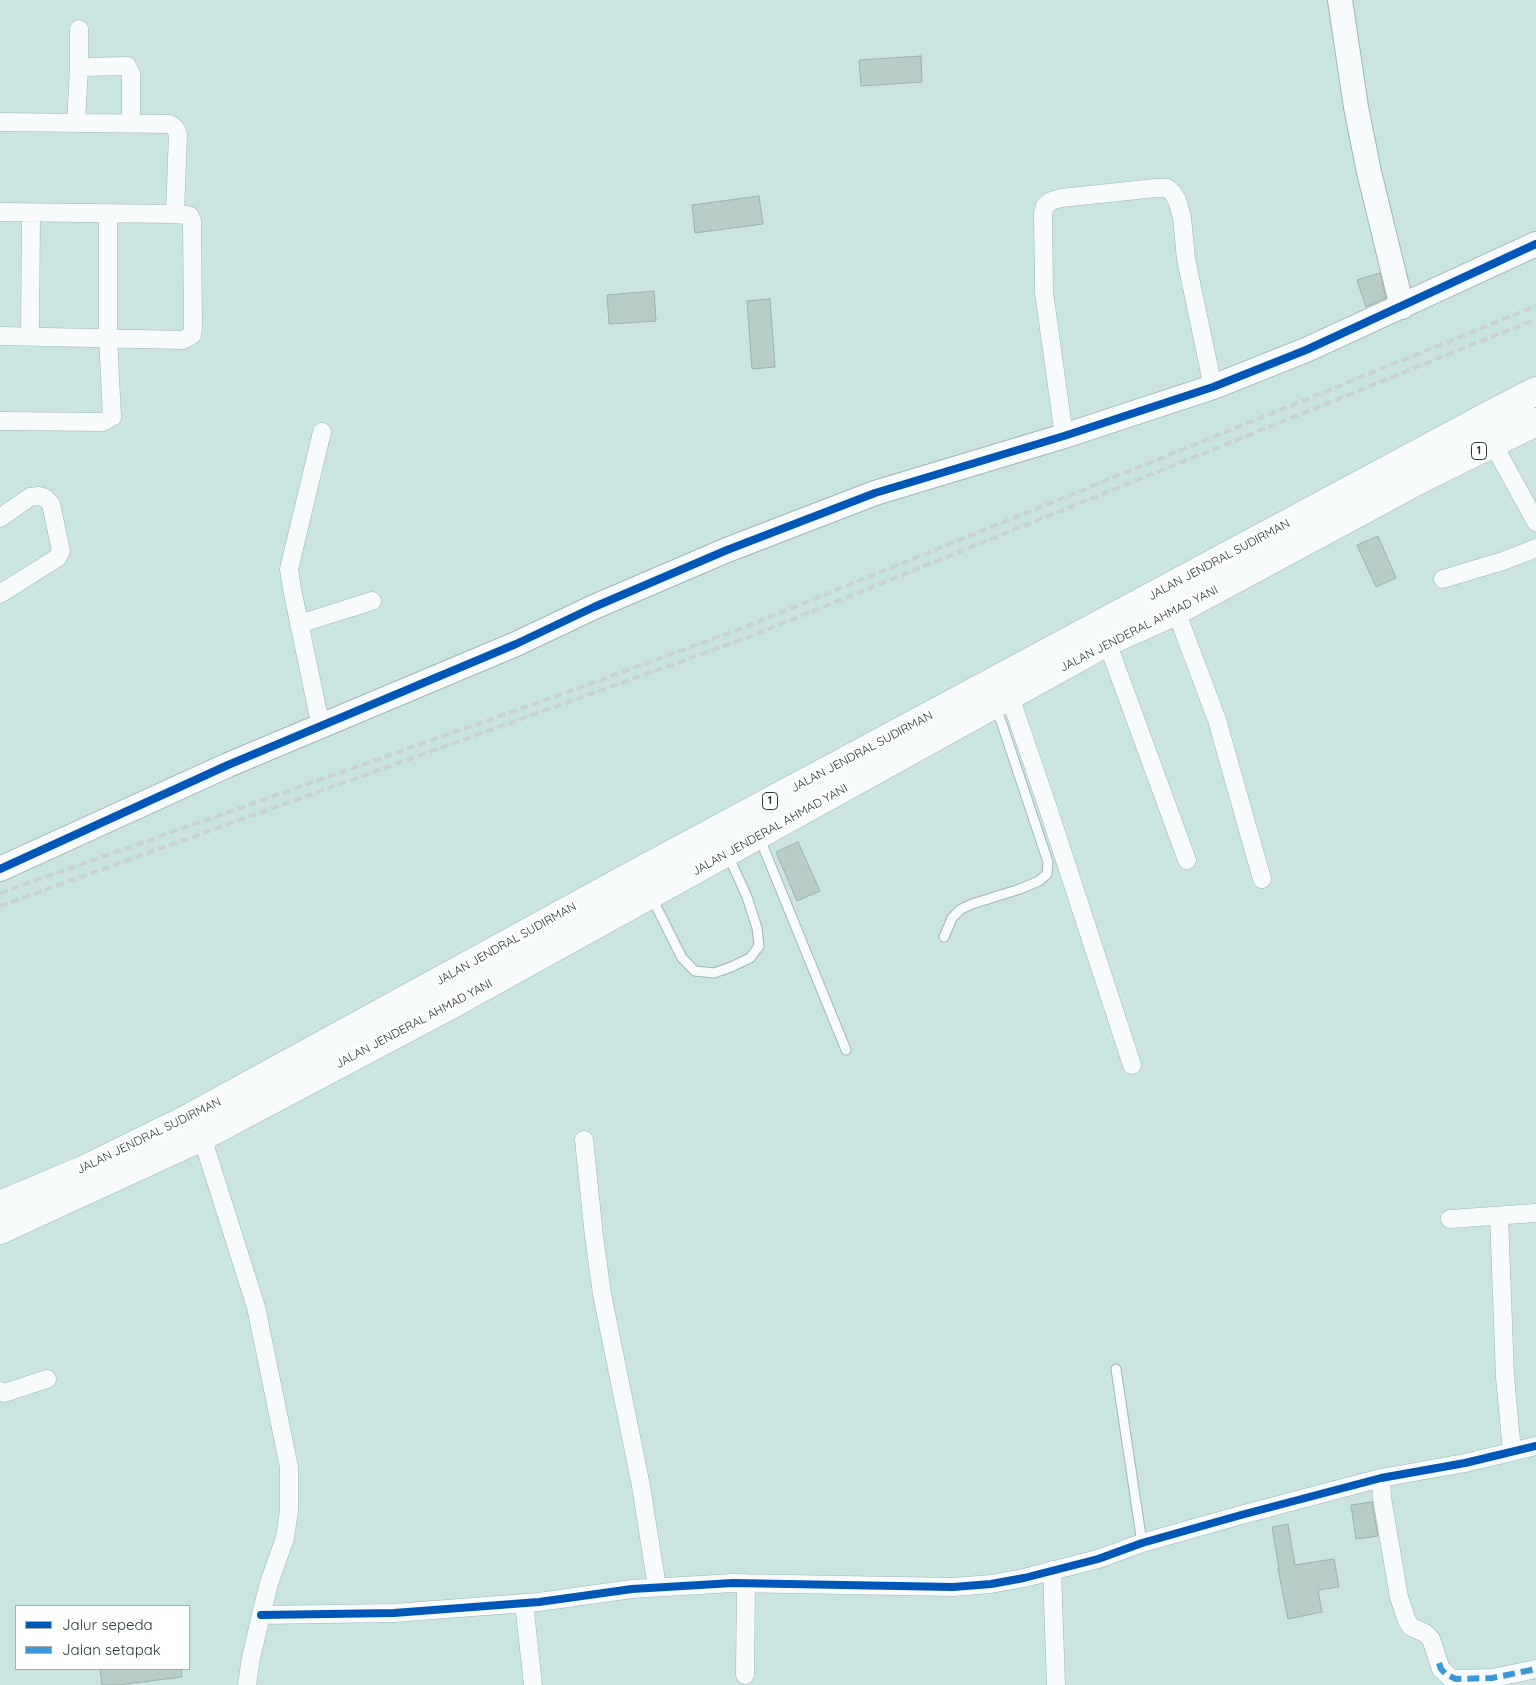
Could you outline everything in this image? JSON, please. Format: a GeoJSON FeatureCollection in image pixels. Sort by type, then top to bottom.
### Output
{"type":"FeatureCollection","features":[{"type":"Feature","properties":{"kind":"highway","name":"JALAN JENDRAL SUDIRMAN"},"geometry":{"type":"LineString","coordinates":[[0,1205],[83,1170],[185,1120],[646,883],[1451,435],[1536,391]]}},
{"type":"Feature","properties":{"kind":"highway","name":"JALAN JENDERAL AHMAD YANI"},"geometry":{"type":"LineString","coordinates":[[722,842],[759,836],[1107,642],[1176,611],[1421,479],[1536,422]]}},
{"type":"Feature","properties":{"kind":"highway","name":"JALAN JENDERAL AHMAD YANI"},"geometry":{"type":"LineString","coordinates":[[0,1230],[202,1137],[457,1002],[646,883]]}},
{"type":"Feature","properties":{"kind":"street"},"geometry":{"type":"LineString","coordinates":[[1340,0],[1368,172],[1402,307]]}},
{"type":"Feature","properties":{"kind":"street"},"geometry":{"type":"LineString","coordinates":[[76,123],[79,29]]}},
{"type":"Feature","properties":{"kind":"street"},"geometry":{"type":"LineString","coordinates":[[79,67],[127,66],[131,74],[131,124]]}},
{"type":"Feature","properties":{"kind":"street"},"geometry":{"type":"LineString","coordinates":[[0,122],[170,124],[178,134],[176,214]]}},
{"type":"Feature","properties":{"kind":"street"},"geometry":{"type":"LineString","coordinates":[[1064,436],[1044,292],[1043,214],[1045,206],[1051,201],[1061,198],[1156,188],[1167,188],[1172,192],[1177,200],[1182,217],[1186,259],[1213,388]]}},
{"type":"Feature","properties":{"kind":"street"},"geometry":{"type":"LineString","coordinates":[[0,212],[186,214],[190,216],[192,221],[193,328],[192,335],[183,340],[0,336]]}},
{"type":"Feature","properties":{"kind":"street"},"geometry":{"type":"LineString","coordinates":[[30,336],[31,213]]}},
{"type":"Feature","properties":{"kind":"street"},"geometry":{"type":"LineString","coordinates":[[0,421],[103,422],[112,417],[108,337],[108,214]]}},
{"type":"Feature","properties":{"kind":"street"},"geometry":{"type":"LineString","coordinates":[[0,869],[201,777],[516,644],[594,607],[718,554],[875,493],[1064,436],[1213,388],[1306,350],[1536,244]]}},
{"type":"Feature","properties":{"kind":"street"},"geometry":{"type":"LineString","coordinates":[[318,713],[292,588],[290,563],[322,432]]}},
{"type":"Feature","properties":{"kind":"street"},"geometry":{"type":"LineString","coordinates":[[1493,444],[1536,522]]}},
{"type":"Feature","properties":{"kind":"street"},"geometry":{"type":"LineString","coordinates":[[0,518],[30,497],[39,496],[45,498],[51,504],[60,550],[57,558],[0,594]]}},
{"type":"Feature","properties":{"kind":"street"},"geometry":{"type":"LineString","coordinates":[[1443,580],[1503,561],[1536,548]]}},
{"type":"Feature","properties":{"kind":"street"},"geometry":{"type":"LineString","coordinates":[[299,624],[372,601]]}},
{"type":"Feature","properties":{"kind":"street"},"geometry":{"type":"LineString","coordinates":[[1176,611],[1217,720],[1262,879]]}},
{"type":"Feature","properties":{"kind":"street"},"geometry":{"type":"LineString","coordinates":[[1107,642],[1187,860]]}},
{"type":"Feature","properties":{"kind":"street"},"geometry":{"type":"LineString","coordinates":[[1002,702],[1051,817],[1132,1065]]}},
{"type":"Feature","properties":{"kind":"street"},"geometry":{"type":"LineString","coordinates":[[287,740],[309,719],[327,709],[373,704]]}},
{"type":"Feature","properties":{"kind":"street"},"geometry":{"type":"LineString","coordinates":[[202,1137],[256,1307],[289,1467],[289,1510],[285,1538],[261,1615],[250,1658],[247,1685]]}},
{"type":"Feature","properties":{"kind":"street"},"geometry":{"type":"LineString","coordinates":[[584,1140],[600,1276],[641,1486],[657,1588]]}},
{"type":"Feature","properties":{"kind":"street"},"geometry":{"type":"LineString","coordinates":[[1450,1219],[1536,1213]]}},
{"type":"Feature","properties":{"kind":"street"},"geometry":{"type":"LineString","coordinates":[[1499,1216],[1505,1377],[1512,1451]]}},
{"type":"Feature","properties":{"kind":"street"},"geometry":{"type":"LineString","coordinates":[[0,1391],[4,1393],[47,1379]]}},
{"type":"Feature","properties":{"kind":"street"},"geometry":{"type":"LineString","coordinates":[[261,1615],[394,1613],[524,1603],[606,1592],[746,1583],[953,1587],[992,1584],[1024,1578],[1098,1559],[1142,1543],[1381,1478],[1536,1446]]}},
{"type":"Feature","properties":{"kind":"street"},"geometry":{"type":"LineString","coordinates":[[1381,1478],[1382,1498],[1398,1597],[1407,1621],[1412,1627],[1425,1633],[1432,1639],[1441,1669],[1451,1678],[1464,1679],[1492,1678],[1536,1669]]}},
{"type":"Feature","properties":{"kind":"street"},"geometry":{"type":"LineString","coordinates":[[1052,1570],[1056,1685]]}},
{"type":"Feature","properties":{"kind":"street"},"geometry":{"type":"LineString","coordinates":[[745,1675],[746,1583]]}},
{"type":"Feature","properties":{"kind":"street"},"geometry":{"type":"LineString","coordinates":[[524,1603],[533,1685]]}},
{"type":"Feature","properties":{"kind":"lane"},"geometry":{"type":"LineString","coordinates":[[944,937],[952,918],[961,909],[1020,889],[1039,881],[1046,874],[1048,862],[1001,721],[1002,702]]}},
{"type":"Feature","properties":{"kind":"lane"},"geometry":{"type":"LineString","coordinates":[[759,836],[846,1050]]}},
{"type":"Feature","properties":{"kind":"lane"},"geometry":{"type":"LineString","coordinates":[[646,883],[682,958],[695,971],[714,973],[750,958],[759,946],[757,928],[747,897],[722,842]]}},
{"type":"Feature","properties":{"kind":"lane"},"geometry":{"type":"LineString","coordinates":[[1116,1369],[1142,1543]]}},
{"type":"Feature","properties":{"kind":"building"},"geometry":{"type":"Polygon","coordinates":[[[921,56],[922,82],[861,86],[859,60],[921,56]]]}},
{"type":"Feature","properties":{"kind":"building"},"geometry":{"type":"Polygon","coordinates":[[[759,196],[763,224],[695,233],[692,205],[759,196]]]}},
{"type":"Feature","properties":{"kind":"building"},"geometry":{"type":"Polygon","coordinates":[[[1380,273],[1386,298],[1366,307],[1357,280],[1380,273]]]}},
{"type":"Feature","properties":{"kind":"building"},"geometry":{"type":"Polygon","coordinates":[[[654,291],[656,321],[609,324],[607,295],[654,291]]]}},
{"type":"Feature","properties":{"kind":"building"},"geometry":{"type":"Polygon","coordinates":[[[770,299],[775,367],[752,369],[747,301],[770,299]]]}},
{"type":"Feature","properties":{"kind":"building"},"geometry":{"type":"Polygon","coordinates":[[[1378,536],[1396,578],[1376,587],[1357,545],[1378,536]]]}},
{"type":"Feature","properties":{"kind":"building"},"geometry":{"type":"Polygon","coordinates":[[[798,842],[820,891],[797,901],[776,852],[798,842]]]}},
{"type":"Feature","properties":{"kind":"building"},"geometry":{"type":"Polygon","coordinates":[[[1372,1502],[1378,1536],[1356,1539],[1351,1505],[1372,1502]]]}},
{"type":"Feature","properties":{"kind":"building"},"geometry":{"type":"Polygon","coordinates":[[[1288,1524],[1295,1565],[1334,1559],[1339,1587],[1318,1590],[1322,1612],[1288,1619],[1272,1527],[1288,1524]]]}},
{"type":"Feature","properties":{"kind":"building"},"geometry":{"type":"Polygon","coordinates":[[[100,1670],[181,1670],[182,1677],[118,1685],[102,1685],[100,1670]]]}},
{"type":"Feature","properties":{"kind":"railway"},"geometry":{"type":"LineString","coordinates":[[0,893],[740,629],[1536,306]]}},
{"type":"Feature","properties":{"kind":"railway"},"geometry":{"type":"LineString","coordinates":[[0,906],[741,640],[1536,319]]}},
{"type":"Feature","properties":{"kind":"marked path"},"geometry":{"type":"LineString","coordinates":[[1439,1663],[1441,1669],[1447,1675],[1456,1679],[1492,1678],[1536,1669]]}},
{"type":"Feature","properties":{"kind":"cycle path"},"geometry":{"type":"LineString","coordinates":[[0,869],[228,765],[516,644],[594,607],[727,550],[875,493],[1064,436],[1213,387],[1306,350],[1536,244]]}},
{"type":"Feature","properties":{"kind":"cycle path"},"geometry":{"type":"LineString","coordinates":[[261,1615],[394,1613],[539,1602],[632,1589],[733,1583],[953,1587],[991,1584],[1024,1578],[1098,1559],[1142,1543],[1381,1478],[1465,1463],[1536,1446]]}}]}
